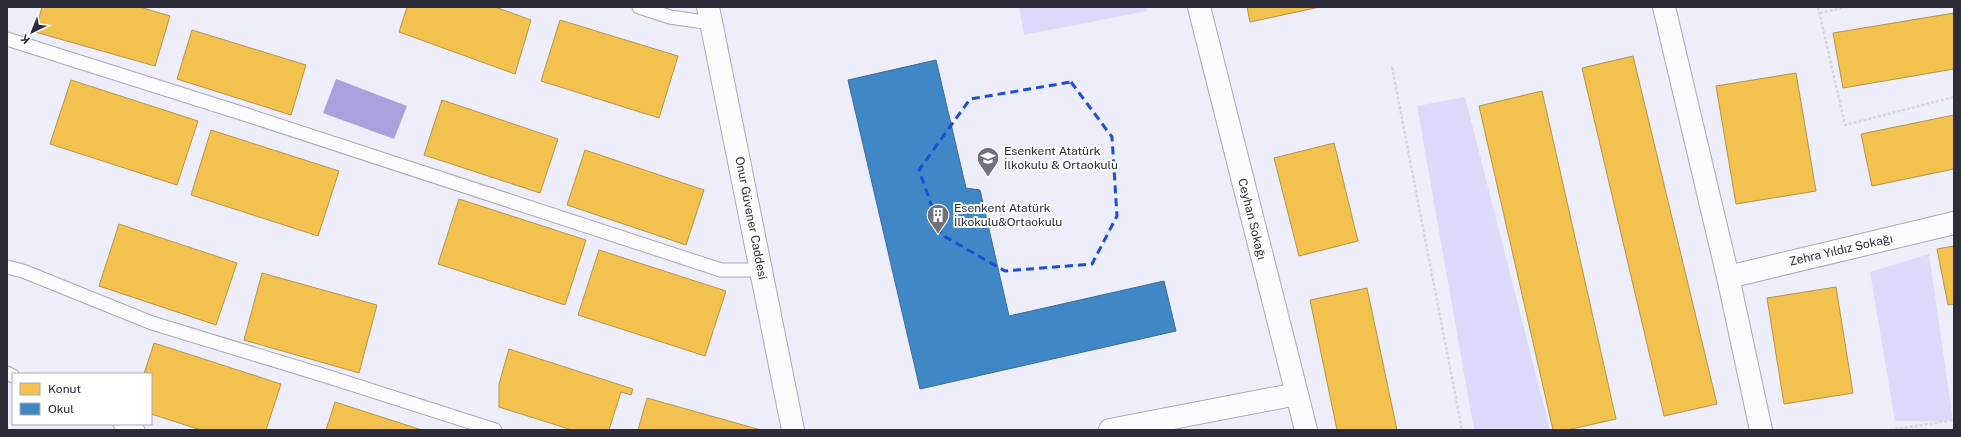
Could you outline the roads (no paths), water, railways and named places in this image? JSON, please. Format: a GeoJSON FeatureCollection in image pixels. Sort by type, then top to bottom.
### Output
{"type":"FeatureCollection","features":[{"type":"Feature","properties":{"kind":"street","name":"Ceyhan Sokağı"},"geometry":{"type":"LineString","coordinates":[[1199,7],[1306,430]]}},
{"type":"Feature","properties":{"kind":"street"},"geometry":{"type":"LineString","coordinates":[[1664,7],[1728,277],[1761,430]]}},
{"type":"Feature","properties":{"kind":"street","name":"Onur Güvener Caddesi"},"geometry":{"type":"LineString","coordinates":[[710,15],[793,430]]}},
{"type":"Feature","properties":{"kind":"street","name":"Zehra Yıldız Sokağı"},"geometry":{"type":"LineString","coordinates":[[1728,277],[1954,223]]}},
{"type":"Feature","properties":{"kind":"street"},"geometry":{"type":"LineString","coordinates":[[1110,430],[1297,394]]}},
{"type":"Feature","properties":{"kind":"lane"},"geometry":{"type":"LineString","coordinates":[[639,7],[670,17],[710,15]]}},
{"type":"Feature","properties":{"kind":"lane"},"geometry":{"type":"LineString","coordinates":[[7,39],[244,114],[721,270],[761,270]]}},
{"type":"Feature","properties":{"kind":"lane"},"geometry":{"type":"LineString","coordinates":[[7,267],[23,271],[152,323],[326,376],[495,430]]}},
{"type":"Feature","properties":{"kind":"lane"},"geometry":{"type":"LineString","coordinates":[[123,425],[138,430]]}},
{"type":"Feature","properties":{"kind":"place","name":"Esenkent Atatürk İlkokulu & Ortaokulu"},"geometry":{"type":"Point","coordinates":[988,178]}},
{"type":"Feature","properties":{"kind":"place","name":"Esenkent Atatürk İlkokulu&Ortaokulu"},"geometry":{"type":"Point","coordinates":[938,234]}}]}
